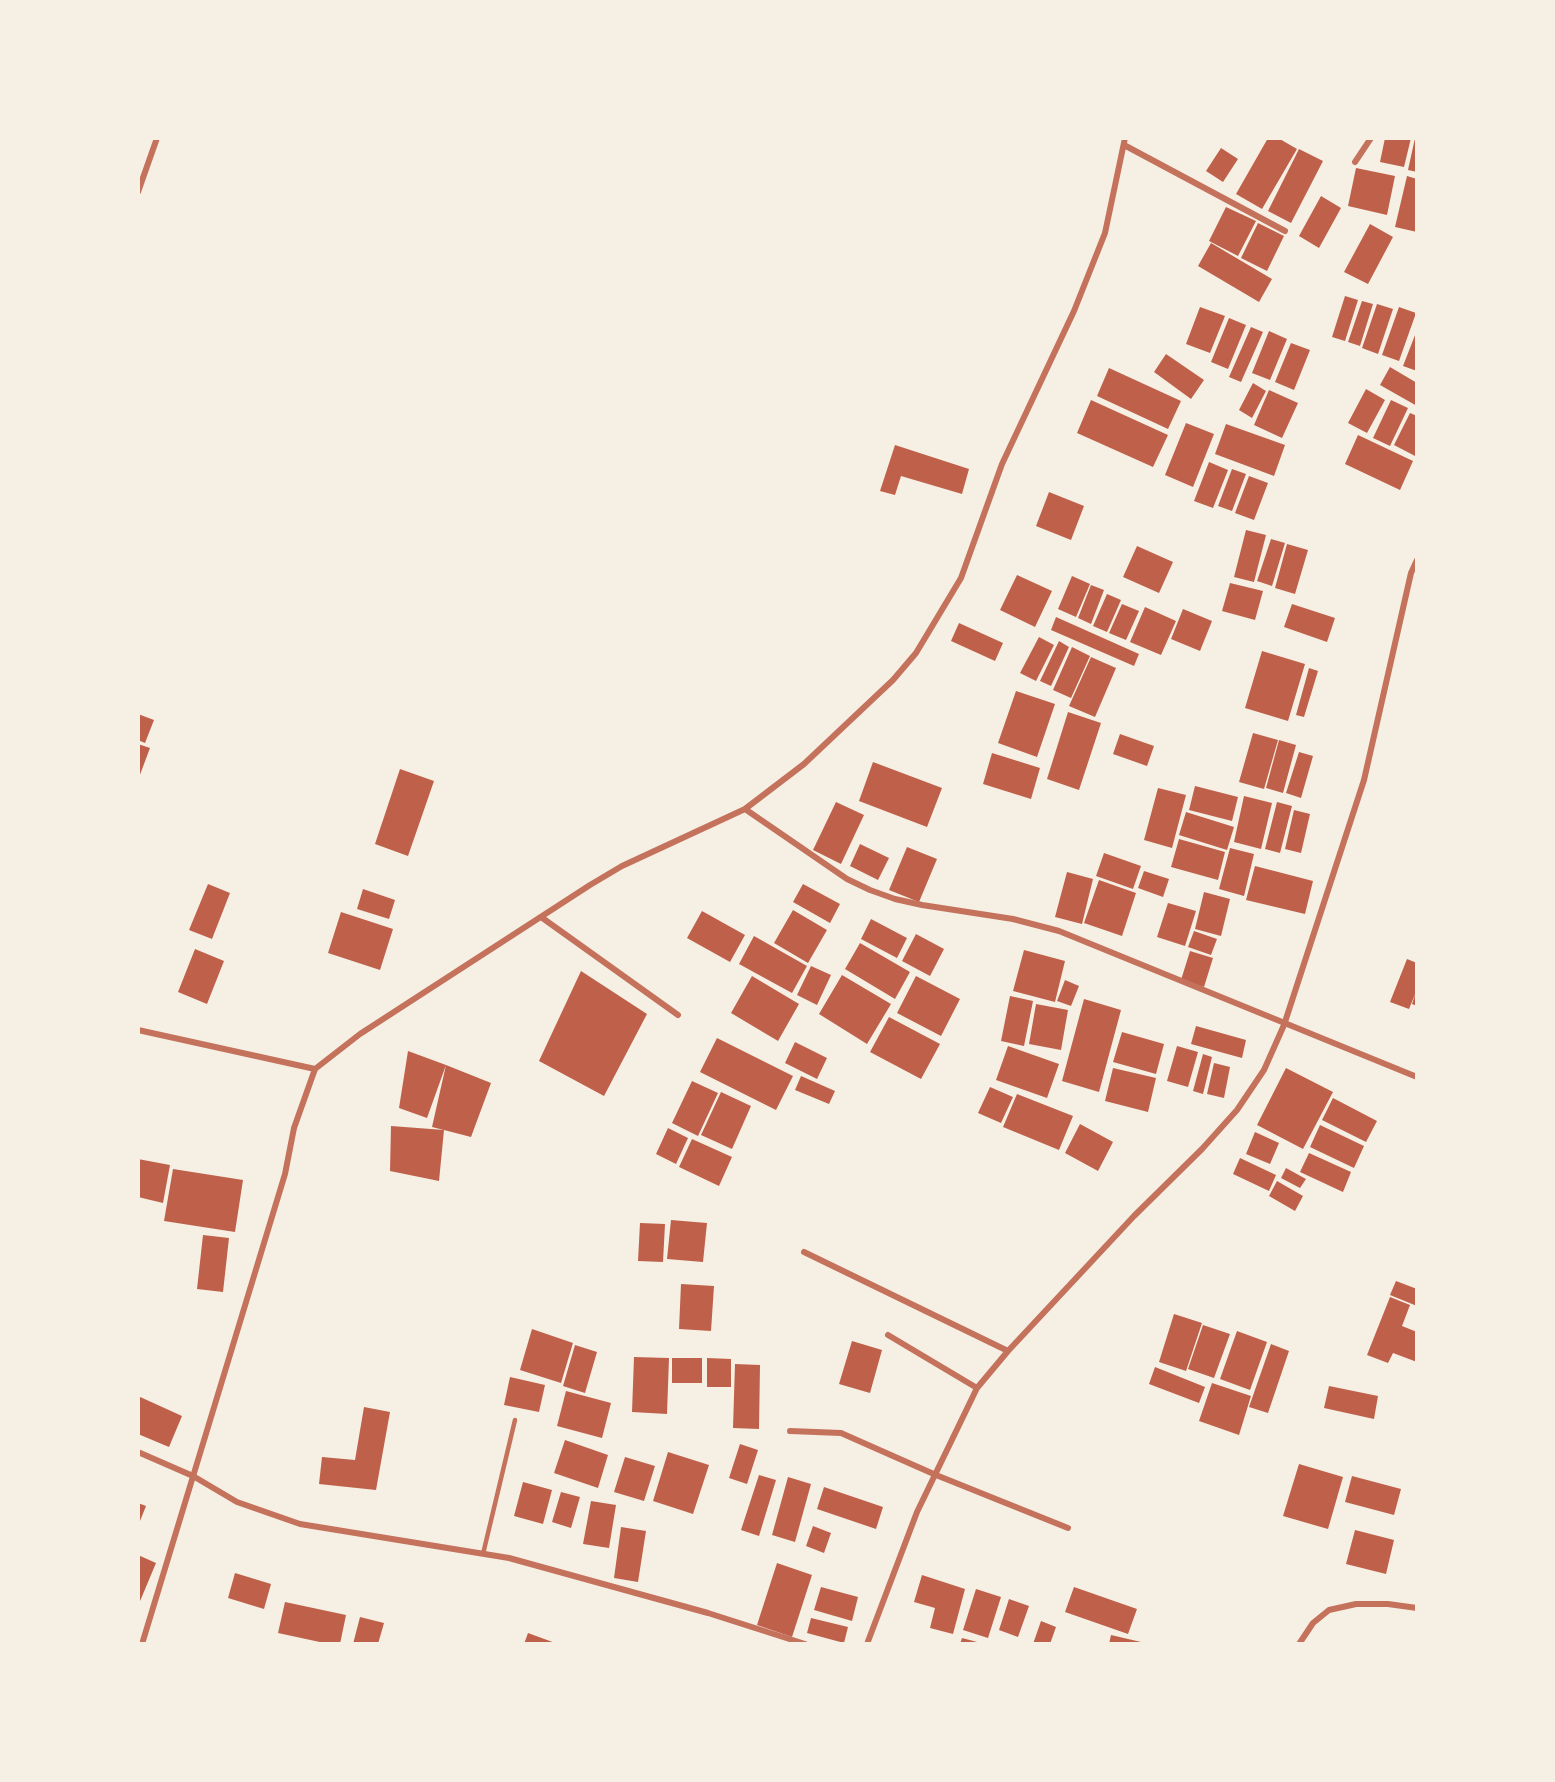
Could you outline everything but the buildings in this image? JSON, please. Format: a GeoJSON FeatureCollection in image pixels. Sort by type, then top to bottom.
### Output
{"type":"FeatureCollection","features":[{"type":"Feature","properties":{"kind":"street"},"geometry":{"type":"LineString","coordinates":[[138,192],[157,138]]}},
{"type":"Feature","properties":{"kind":"street"},"geometry":{"type":"LineString","coordinates":[[1355,162],[1371,138]]}},
{"type":"Feature","properties":{"kind":"street"},"geometry":{"type":"LineString","coordinates":[[142,1644],[285,1174],[294,1128],[315,1069],[360,1034],[622,866],[745,809],[804,764],[893,680],[916,653],[961,578],[1002,464],[1074,311],[1105,233],[1124,141],[1285,231]]}},
{"type":"Feature","properties":{"kind":"street"},"geometry":{"type":"LineString","coordinates":[[867,1644],[917,1512],[977,1388],[1008,1351],[1237,1110],[1264,1070],[1284,1025],[1364,780],[1411,573],[1417,560]]}},
{"type":"Feature","properties":{"kind":"street"},"geometry":{"type":"LineString","coordinates":[[745,809],[847,879],[870,890],[922,905],[1013,920],[1059,931],[1284,1025],[1417,1077]]}},
{"type":"Feature","properties":{"kind":"street"},"geometry":{"type":"LineString","coordinates":[[541,917],[678,1015]]}},
{"type":"Feature","properties":{"kind":"street"},"geometry":{"type":"LineString","coordinates":[[138,1030],[315,1069]]}},
{"type":"Feature","properties":{"kind":"street"},"geometry":{"type":"LineString","coordinates":[[804,1252],[1008,1351]]}},
{"type":"Feature","properties":{"kind":"street"},"geometry":{"type":"LineString","coordinates":[[888,1335],[977,1388]]}},
{"type":"Feature","properties":{"kind":"street"},"geometry":{"type":"LineString","coordinates":[[790,1431],[841,1433],[1068,1528]]}},
{"type":"Feature","properties":{"kind":"street"},"geometry":{"type":"LineString","coordinates":[[138,1452],[193,1476],[237,1502],[300,1524],[509,1558],[708,1613],[805,1644]]}},
{"type":"Feature","properties":{"kind":"street"},"geometry":{"type":"LineString","coordinates":[[1299,1644],[1313,1623],[1329,1610],[1356,1604],[1388,1604],[1417,1608]]}},
{"type":"Feature","properties":{"kind":"lane"},"geometry":{"type":"LineString","coordinates":[[483,1554],[515,1420]]}}]}
